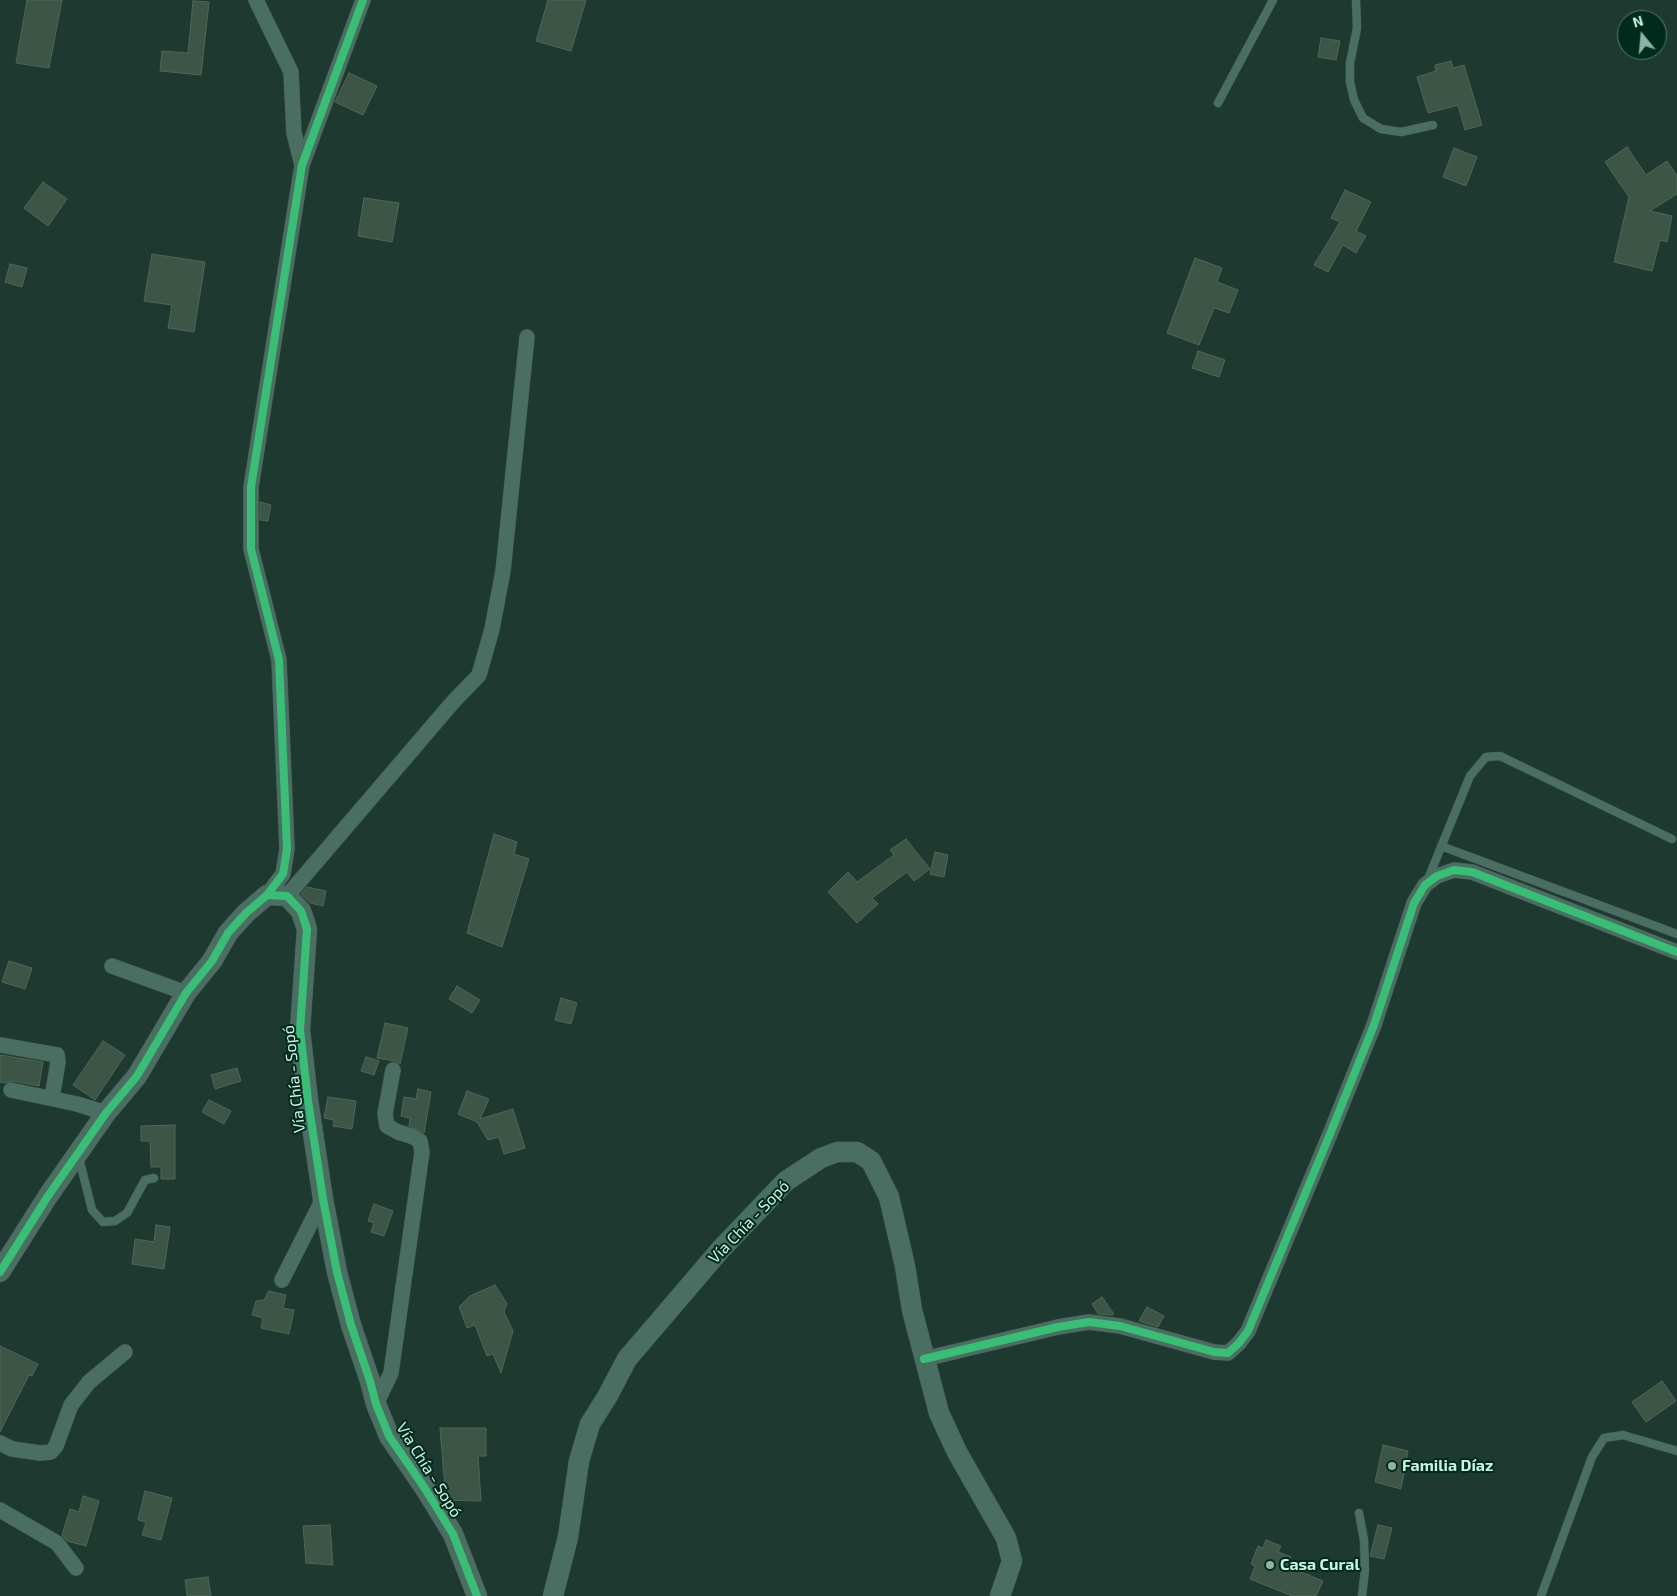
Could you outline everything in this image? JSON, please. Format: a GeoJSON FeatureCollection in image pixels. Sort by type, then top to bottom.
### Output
{"type":"FeatureCollection","features":[{"type":"Feature","properties":{"kind":"street"},"geometry":{"type":"LineString","coordinates":[[256,0],[291,72],[294,133],[302,164]]}},
{"type":"Feature","properties":{"kind":"street"},"geometry":{"type":"LineString","coordinates":[[277,895],[287,850],[279,660],[251,549],[251,487],[302,164],[363,0]]}},
{"type":"Feature","properties":{"kind":"street"},"geometry":{"type":"LineString","coordinates":[[0,1272],[48,1196],[106,1113],[137,1076],[186,993],[212,961],[228,933],[246,913],[277,895],[479,675],[492,629],[503,572],[527,337]]}},
{"type":"Feature","properties":{"kind":"street"},"geometry":{"type":"LineString","coordinates":[[924,1359],[1058,1327],[1090,1322],[1120,1326],[1214,1352],[1228,1353],[1239,1343],[1248,1331],[1374,1025],[1414,903],[1425,885],[1437,876],[1454,870],[1472,872],[1677,952]]}},
{"type":"Feature","properties":{"kind":"street","name":"Vía Chía - Sopó"},"geometry":{"type":"LineString","coordinates":[[277,895],[302,910],[307,930],[300,1030],[308,1100],[323,1199],[337,1272],[351,1325],[376,1404],[389,1436],[453,1534],[477,1596]]}},
{"type":"Feature","properties":{"kind":"street"},"geometry":{"type":"LineString","coordinates":[[112,966],[186,993]]}},
{"type":"Feature","properties":{"kind":"street"},"geometry":{"type":"LineString","coordinates":[[0,1045],[57,1055],[58,1062],[52,1098]]}},
{"type":"Feature","properties":{"kind":"street"},"geometry":{"type":"LineString","coordinates":[[376,1404],[391,1373],[422,1152],[420,1141],[387,1126],[386,1114],[393,1070]]}},
{"type":"Feature","properties":{"kind":"street"},"geometry":{"type":"LineString","coordinates":[[10,1090],[52,1098],[106,1113]]}},
{"type":"Feature","properties":{"kind":"street","name":"Vía Chía - Sopó"},"geometry":{"type":"LineString","coordinates":[[553,1596],[568,1536],[579,1460],[590,1424],[627,1359],[721,1249],[786,1181],[821,1158],[837,1152],[857,1152],[871,1161],[889,1197],[905,1266],[912,1310],[939,1413],[1006,1538],[1012,1561],[1000,1596]]}},
{"type":"Feature","properties":{"kind":"street"},"geometry":{"type":"LineString","coordinates":[[282,1280],[323,1199]]}},
{"type":"Feature","properties":{"kind":"street"},"geometry":{"type":"LineString","coordinates":[[0,1443],[12,1449],[40,1453],[50,1452],[56,1446],[71,1405],[89,1382],[125,1352]]}},
{"type":"Feature","properties":{"kind":"street"},"geometry":{"type":"LineString","coordinates":[[0,1510],[57,1543],[76,1568]]}},
{"type":"Feature","properties":{"kind":"lane"},"geometry":{"type":"LineString","coordinates":[[1218,103],[1274,0]]}},
{"type":"Feature","properties":{"kind":"lane"},"geometry":{"type":"LineString","coordinates":[[1356,0],[1357,28],[1350,64],[1350,82],[1354,100],[1363,118],[1381,129],[1401,132],[1433,125]]}},
{"type":"Feature","properties":{"kind":"lane"},"geometry":{"type":"LineString","coordinates":[[1425,885],[1470,776],[1486,757],[1500,756],[1672,839]]}},
{"type":"Feature","properties":{"kind":"lane"},"geometry":{"type":"LineString","coordinates":[[1441,846],[1677,934]]}},
{"type":"Feature","properties":{"kind":"lane"},"geometry":{"type":"LineString","coordinates":[[78,1154],[92,1210],[103,1222],[115,1220],[127,1212],[145,1180],[154,1178]]}},
{"type":"Feature","properties":{"kind":"lane"},"geometry":{"type":"LineString","coordinates":[[1541,1596],[1592,1457],[1604,1438],[1623,1435],[1677,1451]]}},
{"type":"Feature","properties":{"kind":"lane"},"geometry":{"type":"LineString","coordinates":[[1359,1513],[1364,1540],[1365,1570],[1362,1596]]}},
{"type":"Feature","properties":{"kind":"building"},"geometry":{"type":"Polygon","coordinates":[[[27,0],[62,0],[49,68],[16,63],[27,0]]]}},
{"type":"Feature","properties":{"kind":"building"},"geometry":{"type":"Polygon","coordinates":[[[548,0],[586,0],[571,51],[536,41],[548,0]]]}},
{"type":"Feature","properties":{"kind":"building"},"geometry":{"type":"Polygon","coordinates":[[[193,1],[209,2],[201,75],[160,71],[162,51],[188,53],[193,1]]]}},
{"type":"Feature","properties":{"kind":"building"},"geometry":{"type":"Polygon","coordinates":[[[1321,38],[1340,41],[1336,60],[1318,57],[1321,38]]]}},
{"type":"Feature","properties":{"kind":"building"},"geometry":{"type":"Polygon","coordinates":[[[1451,61],[1453,68],[1464,65],[1482,125],[1465,130],[1458,105],[1428,113],[1417,77],[1436,71],[1435,65],[1451,61]]]}},
{"type":"Feature","properties":{"kind":"building"},"geometry":{"type":"Polygon","coordinates":[[[349,73],[377,86],[363,115],[335,102],[349,73]]]}},
{"type":"Feature","properties":{"kind":"building"},"geometry":{"type":"Polygon","coordinates":[[[1627,147],[1646,175],[1667,161],[1677,176],[1677,194],[1650,211],[1672,216],[1667,242],[1660,240],[1652,271],[1614,262],[1629,197],[1605,162],[1627,147]]]}},
{"type":"Feature","properties":{"kind":"building"},"geometry":{"type":"Polygon","coordinates":[[[1454,148],[1477,157],[1466,186],[1443,177],[1454,148]]]}},
{"type":"Feature","properties":{"kind":"building"},"geometry":{"type":"Polygon","coordinates":[[[43,182],[67,199],[48,226],[24,208],[43,182]]]}},
{"type":"Feature","properties":{"kind":"building"},"geometry":{"type":"Polygon","coordinates":[[[1345,190],[1371,202],[1356,231],[1366,236],[1356,253],[1343,245],[1328,272],[1314,265],[1340,222],[1331,218],[1345,190]]]}},
{"type":"Feature","properties":{"kind":"building"},"geometry":{"type":"Polygon","coordinates":[[[364,198],[399,203],[392,242],[358,236],[364,198]]]}},
{"type":"Feature","properties":{"kind":"building"},"geometry":{"type":"Polygon","coordinates":[[[152,254],[205,262],[194,332],[168,328],[172,305],[144,301],[152,254]]]}},
{"type":"Feature","properties":{"kind":"building"},"geometry":{"type":"Polygon","coordinates":[[[1195,258],[1222,268],[1217,282],[1238,290],[1229,313],[1214,308],[1199,345],[1167,333],[1195,258]]]}},
{"type":"Feature","properties":{"kind":"building"},"geometry":{"type":"Polygon","coordinates":[[[10,264],[27,268],[22,287],[5,282],[10,264]]]}},
{"type":"Feature","properties":{"kind":"building"},"geometry":{"type":"Polygon","coordinates":[[[1198,351],[1225,360],[1219,377],[1192,368],[1198,351]]]}},
{"type":"Feature","properties":{"kind":"building"},"geometry":{"type":"Polygon","coordinates":[[[260,502],[271,505],[268,521],[260,520],[260,502]]]}},
{"type":"Feature","properties":{"kind":"building"},"geometry":{"type":"Polygon","coordinates":[[[494,834],[517,842],[514,854],[529,859],[502,947],[467,933],[494,834]]]}},
{"type":"Feature","properties":{"kind":"building"},"geometry":{"type":"Polygon","coordinates":[[[906,839],[930,869],[914,881],[907,872],[872,898],[878,904],[857,923],[828,892],[848,872],[857,882],[894,855],[890,850],[906,839]]]}},
{"type":"Feature","properties":{"kind":"building"},"geometry":{"type":"Polygon","coordinates":[[[935,852],[948,855],[944,877],[930,874],[935,852]]]}},
{"type":"Feature","properties":{"kind":"building"},"geometry":{"type":"Polygon","coordinates":[[[307,887],[326,891],[323,906],[310,903],[301,894],[307,887]]]}},
{"type":"Feature","properties":{"kind":"building"},"geometry":{"type":"Polygon","coordinates":[[[9,961],[32,968],[25,989],[2,982],[9,961]]]}},
{"type":"Feature","properties":{"kind":"building"},"geometry":{"type":"Polygon","coordinates":[[[457,986],[480,1000],[472,1013],[449,999],[457,986]]]}},
{"type":"Feature","properties":{"kind":"building"},"geometry":{"type":"Polygon","coordinates":[[[561,998],[577,1003],[571,1024],[555,1020],[561,998]]]}},
{"type":"Feature","properties":{"kind":"building"},"geometry":{"type":"Polygon","coordinates":[[[385,1023],[408,1028],[400,1064],[395,1061],[377,1058],[385,1023]]]}},
{"type":"Feature","properties":{"kind":"building"},"geometry":{"type":"Polygon","coordinates":[[[103,1041],[125,1055],[95,1100],[73,1085],[103,1041]]]}},
{"type":"Feature","properties":{"kind":"building"},"geometry":{"type":"Polygon","coordinates":[[[0,1055],[43,1062],[39,1086],[13,1081],[0,1082],[0,1055]]]}},
{"type":"Feature","properties":{"kind":"building"},"geometry":{"type":"Polygon","coordinates":[[[366,1057],[379,1061],[374,1075],[361,1071],[366,1057]]]}},
{"type":"Feature","properties":{"kind":"building"},"geometry":{"type":"Polygon","coordinates":[[[237,1068],[241,1081],[215,1089],[211,1075],[237,1068]]]}},
{"type":"Feature","properties":{"kind":"building"},"geometry":{"type":"Polygon","coordinates":[[[418,1089],[431,1092],[424,1133],[409,1126],[410,1118],[401,1116],[404,1097],[416,1099],[418,1089]]]}},
{"type":"Feature","properties":{"kind":"building"},"geometry":{"type":"Polygon","coordinates":[[[467,1091],[489,1099],[480,1119],[513,1109],[525,1148],[504,1154],[499,1137],[488,1140],[477,1122],[458,1114],[467,1091]]]}},
{"type":"Feature","properties":{"kind":"building"},"geometry":{"type":"Polygon","coordinates":[[[328,1097],[356,1101],[352,1129],[333,1126],[334,1120],[324,1118],[328,1097]]]}},
{"type":"Feature","properties":{"kind":"building"},"geometry":{"type":"Polygon","coordinates":[[[209,1100],[231,1111],[224,1124],[202,1112],[209,1100]]]}},
{"type":"Feature","properties":{"kind":"building"},"geometry":{"type":"Polygon","coordinates":[[[175,1125],[175,1179],[161,1179],[161,1167],[151,1167],[150,1141],[141,1141],[141,1126],[175,1125]]]}},
{"type":"Feature","properties":{"kind":"building"},"geometry":{"type":"Polygon","coordinates":[[[374,1204],[393,1211],[384,1236],[371,1232],[374,1223],[368,1221],[374,1204]]]}},
{"type":"Feature","properties":{"kind":"building"},"geometry":{"type":"Polygon","coordinates":[[[156,1225],[170,1227],[164,1269],[132,1264],[135,1239],[154,1242],[156,1225]]]}},
{"type":"Feature","properties":{"kind":"building"},"geometry":{"type":"Polygon","coordinates":[[[495,1285],[507,1304],[504,1312],[513,1331],[501,1373],[493,1354],[487,1356],[475,1325],[467,1328],[459,1307],[470,1296],[495,1285]]]}},
{"type":"Feature","properties":{"kind":"building"},"geometry":{"type":"Polygon","coordinates":[[[269,1291],[286,1295],[283,1308],[294,1310],[289,1334],[261,1328],[263,1318],[252,1315],[256,1301],[264,1300],[269,1291]]]}},
{"type":"Feature","properties":{"kind":"building"},"geometry":{"type":"Polygon","coordinates":[[[1102,1297],[1114,1314],[1098,1314],[1092,1304],[1102,1297]]]}},
{"type":"Feature","properties":{"kind":"building"},"geometry":{"type":"Polygon","coordinates":[[[1147,1307],[1164,1316],[1158,1327],[1139,1321],[1147,1307]]]}},
{"type":"Feature","properties":{"kind":"building"},"geometry":{"type":"Polygon","coordinates":[[[0,1346],[38,1364],[32,1376],[29,1375],[0,1432],[0,1346]]]}},
{"type":"Feature","properties":{"kind":"building"},"geometry":{"type":"Polygon","coordinates":[[[1662,1381],[1676,1401],[1646,1422],[1632,1402],[1662,1381]]]}},
{"type":"Feature","properties":{"kind":"building"},"geometry":{"type":"Polygon","coordinates":[[[440,1428],[486,1428],[486,1456],[478,1456],[481,1501],[446,1500],[440,1428]]]}},
{"type":"Feature","properties":{"kind":"building","name":"Familia Díaz"},"geometry":{"type":"Polygon","coordinates":[[[1383,1445],[1408,1451],[1401,1489],[1375,1482],[1383,1445]]]}},
{"type":"Feature","properties":{"kind":"building"},"geometry":{"type":"Polygon","coordinates":[[[145,1491],[172,1498],[161,1540],[142,1535],[146,1522],[138,1520],[145,1491]]]}},
{"type":"Feature","properties":{"kind":"building"},"geometry":{"type":"Polygon","coordinates":[[[83,1496],[99,1501],[86,1546],[67,1541],[62,1535],[70,1509],[79,1512],[83,1496]]]}},
{"type":"Feature","properties":{"kind":"building"},"geometry":{"type":"Polygon","coordinates":[[[330,1525],[333,1565],[306,1563],[303,1526],[330,1525]]]}},
{"type":"Feature","properties":{"kind":"building"},"geometry":{"type":"Polygon","coordinates":[[[1378,1525],[1392,1528],[1384,1559],[1370,1556],[1378,1525]]]}},
{"type":"Feature","properties":{"kind":"building"},"geometry":{"type":"Polygon","coordinates":[[[1266,1540],[1281,1546],[1278,1552],[1291,1557],[1287,1566],[1323,1581],[1316,1596],[1292,1596],[1250,1579],[1255,1566],[1251,1564],[1258,1546],[1263,1548],[1266,1540]]]}},
{"type":"Feature","properties":{"kind":"building"},"geometry":{"type":"Polygon","coordinates":[[[208,1577],[211,1596],[187,1596],[185,1580],[208,1577]]]}},
{"type":"Feature","properties":{"kind":"cycle path"},"geometry":{"type":"LineString","coordinates":[[267,895],[283,874],[287,849],[279,660],[251,549],[251,487],[302,165],[363,0]]}},
{"type":"Feature","properties":{"kind":"cycle path"},"geometry":{"type":"LineString","coordinates":[[924,1359],[1058,1327],[1089,1322],[1120,1326],[1214,1352],[1228,1353],[1239,1343],[1248,1331],[1374,1025],[1414,903],[1425,885],[1437,876],[1454,870],[1472,872],[1677,952]]}},
{"type":"Feature","properties":{"kind":"cycle path"},"geometry":{"type":"LineString","coordinates":[[0,1272],[48,1196],[106,1113],[137,1076],[186,993],[212,961],[228,933],[246,913],[267,895],[287,896],[301,911],[307,929],[300,1030],[308,1100],[323,1199],[337,1272],[351,1325],[376,1404],[389,1436],[453,1534],[477,1596]]}},
{"type":"Feature","properties":{"kind":"place","name":"Familia Díaz"},"geometry":{"type":"Point","coordinates":[1392,1466]}},
{"type":"Feature","properties":{"kind":"place","name":"Casa Cural"},"geometry":{"type":"Point","coordinates":[1270,1565]}}]}
